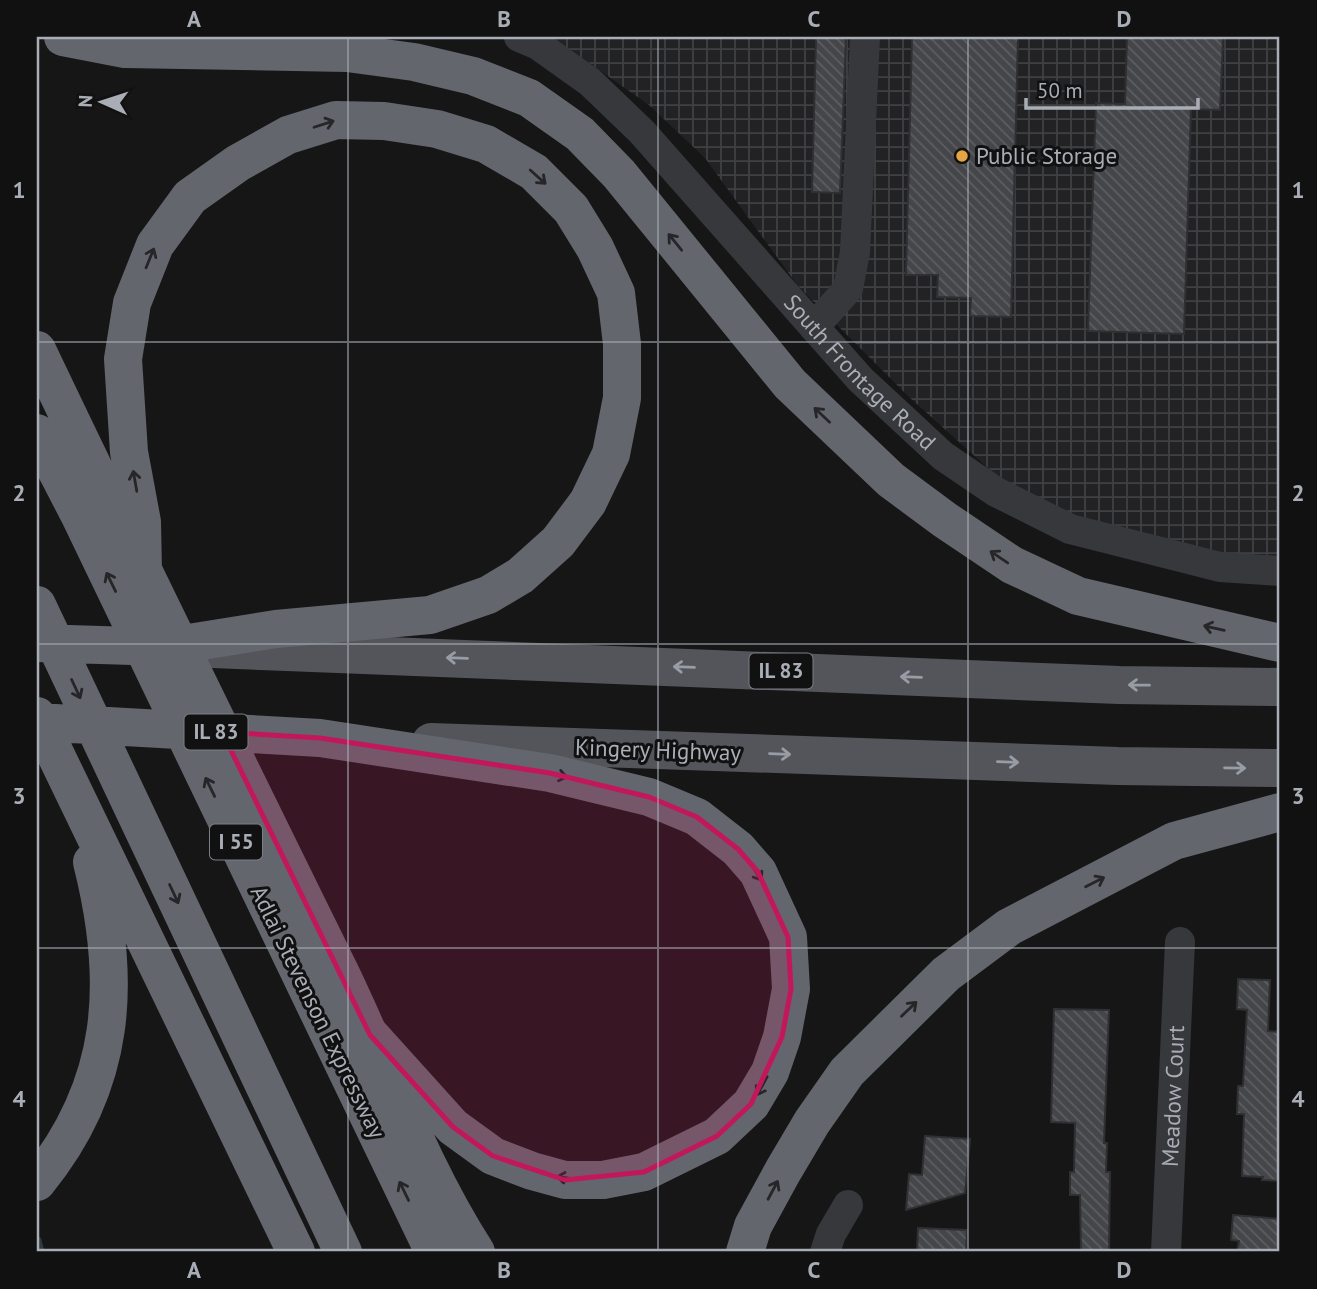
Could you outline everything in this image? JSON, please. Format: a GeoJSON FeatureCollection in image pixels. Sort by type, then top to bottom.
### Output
{"type":"FeatureCollection","features":[{"type":"Feature","properties":{"kind":"highway"},"geometry":{"type":"LineString","coordinates":[[63,37],[125,49],[347,53],[414,62],[473,76],[529,98],[580,134],[619,174],[790,384],[891,480],[945,520],[1012,565],[1077,596],[1280,643]]}},
{"type":"Feature","properties":{"kind":"highway"},"geometry":{"type":"LineString","coordinates":[[37,643],[164,647],[279,640],[430,615],[488,594],[520,576],[558,542],[588,502],[611,454],[622,398],[622,344],[616,293],[595,248],[571,209],[534,172],[486,144],[437,129],[384,121],[336,120],[288,135],[238,163],[190,197],[155,245],[132,303],[123,359],[129,452],[142,522],[143,573]]}},
{"type":"Feature","properties":{"kind":"highway"},"geometry":{"type":"LineString","coordinates":[[37,350],[143,573],[370,1035],[453,1216],[476,1252]]}},
{"type":"Feature","properties":{"kind":"highway","name":"Adlai Stevenson Expressway"},"geometry":{"type":"LineString","coordinates":[[37,433],[80,516],[434,1252]]}},
{"type":"Feature","properties":{"kind":"highway"},"geometry":{"type":"LineString","coordinates":[[37,605],[343,1252]]}},
{"type":"Feature","properties":{"kind":"highway"},"geometry":{"type":"LineString","coordinates":[[37,716],[296,1252]]}},
{"type":"Feature","properties":{"kind":"highway","name":"Kingery Highway"},"geometry":{"type":"LineString","coordinates":[[37,722],[320,738]]}},
{"type":"Feature","properties":{"kind":"highway"},"geometry":{"type":"LineString","coordinates":[[37,737],[111,726]]}},
{"type":"Feature","properties":{"kind":"highway"},"geometry":{"type":"LineString","coordinates":[[320,738],[550,773],[649,797],[697,817],[738,849],[758,872],[788,937],[791,989],[782,1037],[769,1072],[751,1104],[717,1136],[644,1172],[603,1180],[565,1180],[493,1156],[453,1127],[370,1035]]}},
{"type":"Feature","properties":{"kind":"highway"},"geometry":{"type":"LineString","coordinates":[[37,1182],[60,1154],[79,1118],[99,1070],[107,1022],[110,965],[95,876],[75,796]]}},
{"type":"Feature","properties":{"kind":"highway"},"geometry":{"type":"LineString","coordinates":[[745,1252],[753,1226],[783,1171],[812,1122],[847,1072],[946,974],[1009,927],[1174,841],[1280,812]]}},
{"type":"Feature","properties":{"kind":"main road","name":"IL 83"},"geometry":{"type":"LineString","coordinates":[[279,640],[1119,685],[1280,687]]}},
{"type":"Feature","properties":{"kind":"main road","name":"Kingery Highway"},"geometry":{"type":"LineString","coordinates":[[320,738],[1118,766],[1280,768]]}},
{"type":"Feature","properties":{"kind":"street","name":"South Frontage Road"},"geometry":{"type":"LineString","coordinates":[[519,37],[538,45],[590,82],[642,132],[860,379],[934,447],[996,492],[1070,529],[1220,567],[1280,571]]}},
{"type":"Feature","properties":{"kind":"street"},"geometry":{"type":"LineString","coordinates":[[814,327],[848,289],[855,251],[865,37]]}},
{"type":"Feature","properties":{"kind":"street","name":"Meadow Court"},"geometry":{"type":"LineString","coordinates":[[1166,1252],[1181,942]]}},
{"type":"Feature","properties":{"kind":"street"},"geometry":{"type":"LineString","coordinates":[[825,1252],[831,1234],[848,1205]]}},
{"type":"Feature","properties":{"kind":"highlighted area"},"geometry":{"type":"Polygon","coordinates":[[[222,732],[320,738],[550,773],[649,797],[697,817],[738,849],[758,872],[788,937],[791,989],[782,1037],[751,1104],[717,1136],[644,1172],[565,1180],[493,1156],[453,1127],[370,1035],[222,732]]]}},
{"type":"Feature","properties":{"kind":"shaded area"},"geometry":{"type":"Polygon","coordinates":[[[552,37],[1280,37],[1280,560],[1203,554],[1068,514],[998,477],[909,397],[798,286],[705,158],[649,105],[552,37]]]}},
{"type":"Feature","properties":{"kind":"building"},"geometry":{"type":"Polygon","coordinates":[[[816,37],[846,37],[840,193],[812,192],[816,37]]]}},
{"type":"Feature","properties":{"kind":"building","name":"Public Storage"},"geometry":{"type":"Polygon","coordinates":[[[912,37],[1018,37],[1011,317],[970,316],[971,298],[937,297],[938,275],[906,275],[912,37]]]}},
{"type":"Feature","properties":{"kind":"building"},"geometry":{"type":"Polygon","coordinates":[[[1127,37],[1223,37],[1220,110],[1191,109],[1184,334],[1088,331],[1096,103],[1125,104],[1127,37]]]}},
{"type":"Feature","properties":{"kind":"building"},"geometry":{"type":"Polygon","coordinates":[[[1238,979],[1270,980],[1268,1031],[1280,1032],[1280,1181],[1242,1176],[1244,1114],[1237,1114],[1238,1086],[1243,1086],[1247,1010],[1237,1009],[1238,979]]]}},
{"type":"Feature","properties":{"kind":"building"},"geometry":{"type":"Polygon","coordinates":[[[1054,1009],[1109,1010],[1104,1143],[1107,1143],[1106,1172],[1110,1172],[1109,1252],[1081,1252],[1080,1195],[1070,1195],[1070,1172],[1074,1172],[1075,1123],[1051,1122],[1054,1009]]]}},
{"type":"Feature","properties":{"kind":"building"},"geometry":{"type":"Polygon","coordinates":[[[925,1136],[970,1139],[965,1193],[906,1210],[909,1174],[922,1175],[925,1136]]]}},
{"type":"Feature","properties":{"kind":"building"},"geometry":{"type":"Polygon","coordinates":[[[1233,1215],[1280,1219],[1277,1252],[1237,1252],[1239,1241],[1231,1240],[1233,1215]]]}},
{"type":"Feature","properties":{"kind":"building"},"geometry":{"type":"Polygon","coordinates":[[[918,1228],[967,1230],[966,1252],[917,1252],[918,1228]]]}},
{"type":"Feature","properties":{"kind":"waterway"},"geometry":{"type":"LineString","coordinates":[[38,1240],[41,1252]]}},
{"type":"Feature","properties":{"kind":"place","name":"Public Storage"},"geometry":{"type":"Point","coordinates":[962,156]}}]}
